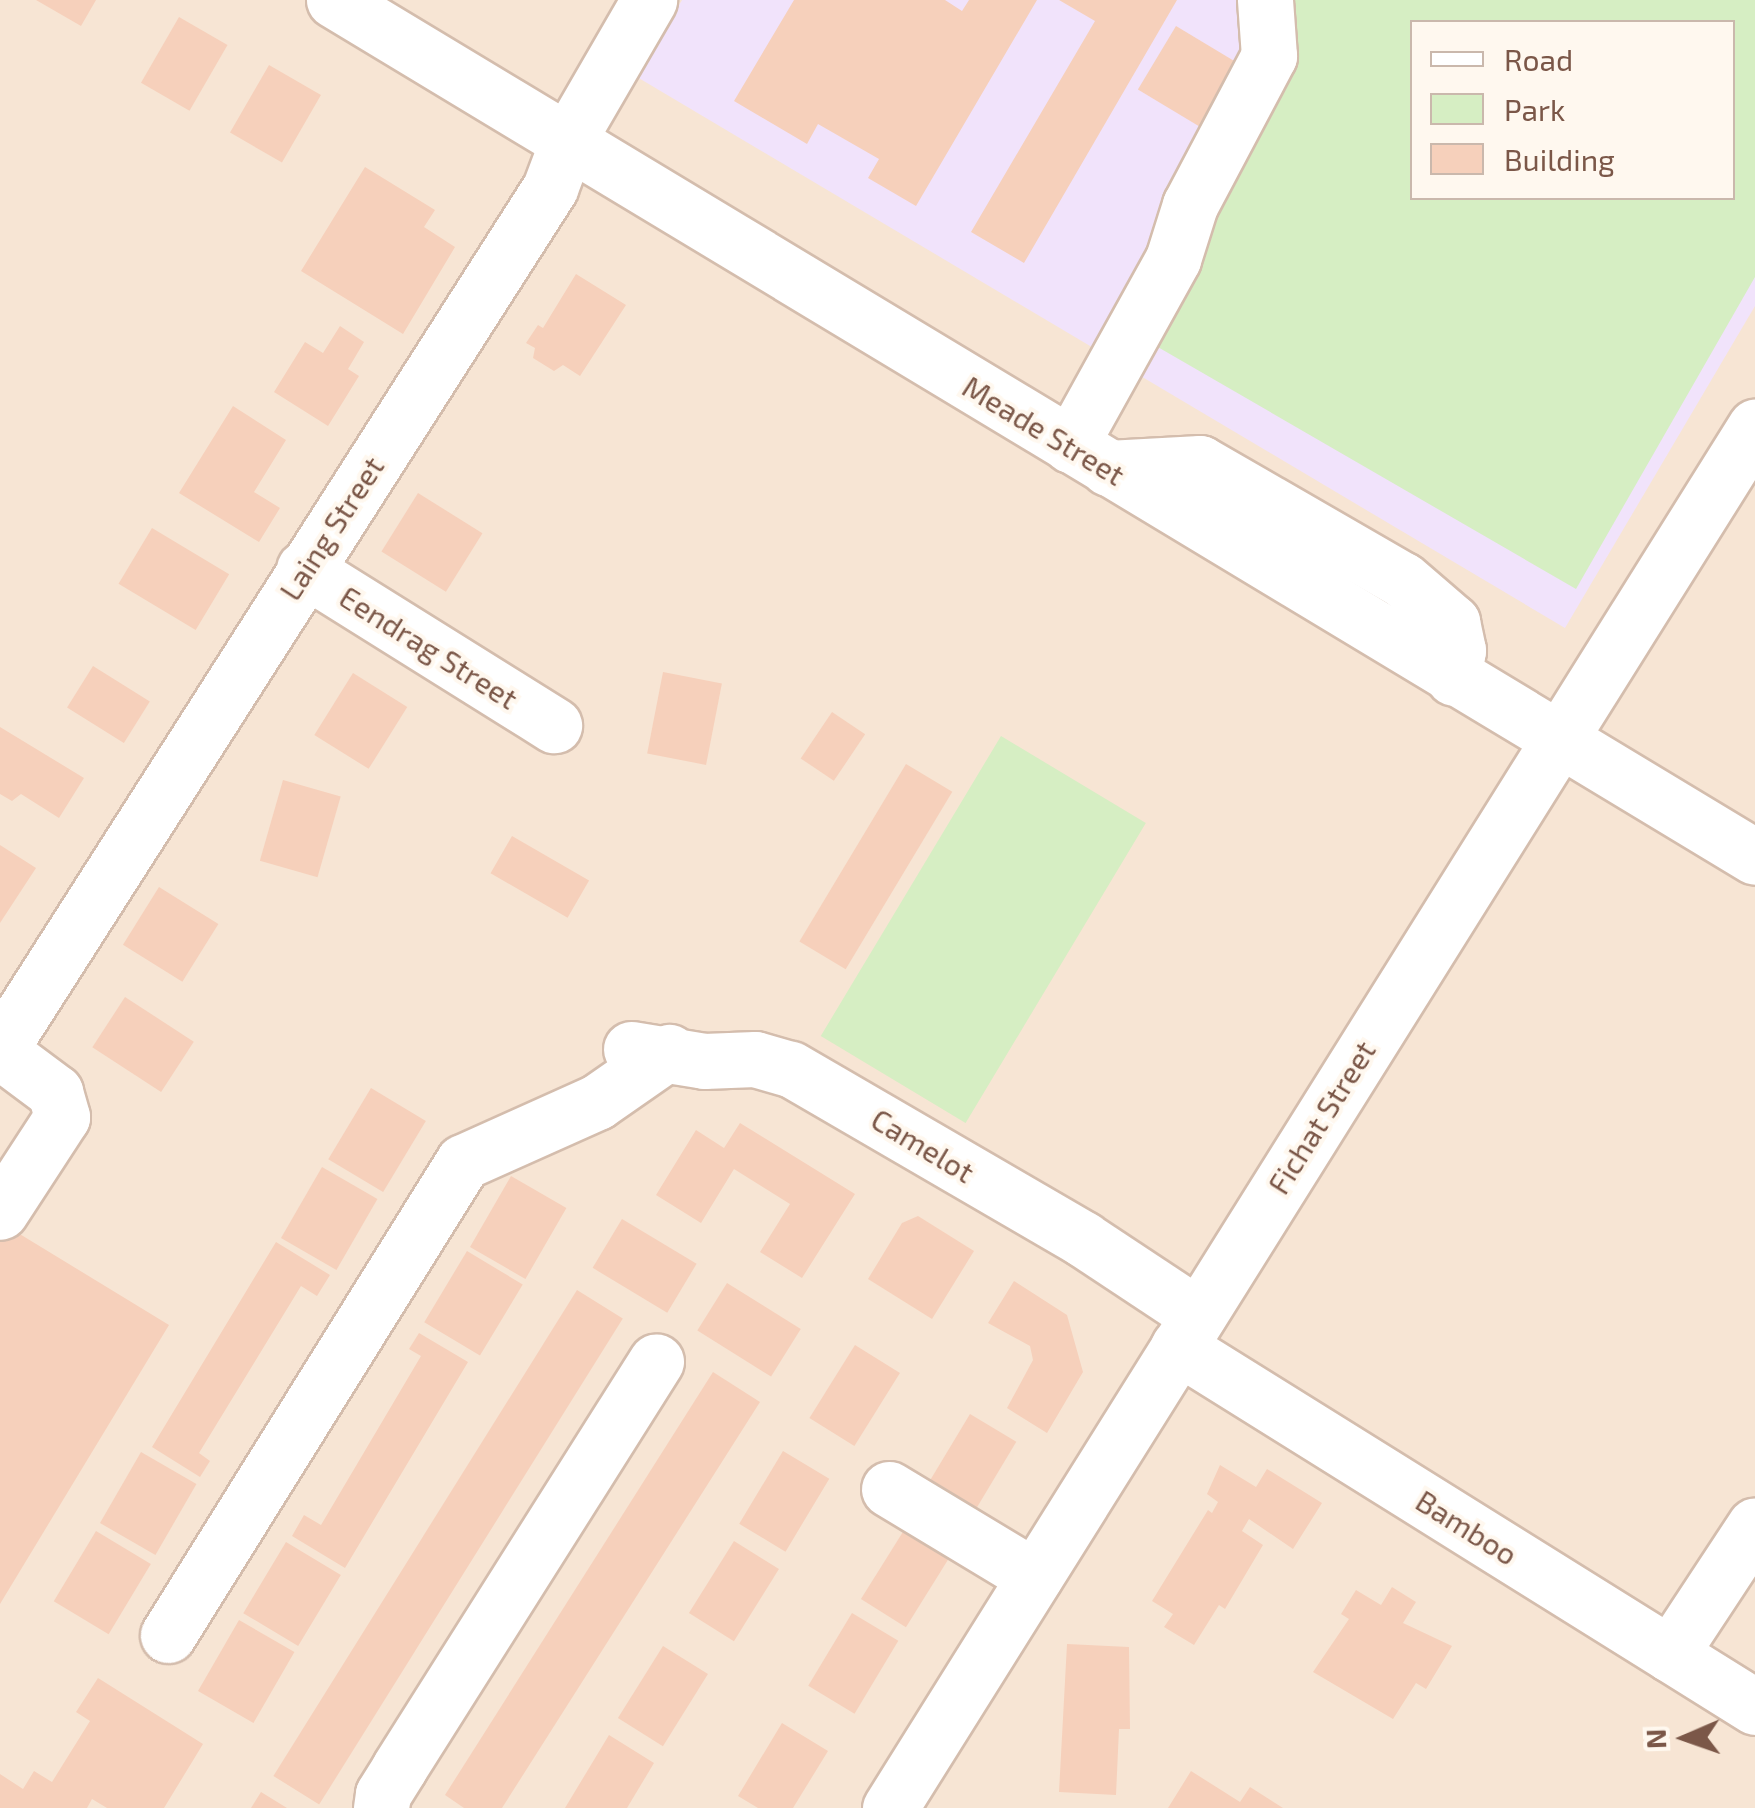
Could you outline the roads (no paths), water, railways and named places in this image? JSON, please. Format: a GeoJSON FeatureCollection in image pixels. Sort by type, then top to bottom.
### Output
{"type":"FeatureCollection","features":[{"type":"Feature","properties":{"kind":"street","name":"Meade Street"},"geometry":{"type":"LineString","coordinates":[[334,0],[1755,857]]}},
{"type":"Feature","properties":{"kind":"street","name":"Laing Street"},"geometry":{"type":"LineString","coordinates":[[0,1050],[550,188],[568,140],[648,0]]}},
{"type":"Feature","properties":{"kind":"street"},"geometry":{"type":"LineString","coordinates":[[1089,457],[1172,258],[1190,204],[1269,56],[1266,0]]}},
{"type":"Feature","properties":{"kind":"street","name":"Fichat Street"},"geometry":{"type":"LineString","coordinates":[[897,1806],[1034,1577],[1755,427]]}},
{"type":"Feature","properties":{"kind":"street","name":"Eendrag Street"},"geometry":{"type":"LineString","coordinates":[[304,568],[554,724]]}},
{"type":"Feature","properties":{"kind":"street"},"geometry":{"type":"LineString","coordinates":[[0,1050],[55,1092],[62,1117],[0,1212]]}},
{"type":"Feature","properties":{"kind":"street","name":"Camelot"},"geometry":{"type":"LineString","coordinates":[[168,1634],[463,1162],[480,1151],[596,1102],[646,1050],[704,1060],[756,1059],[790,1069],[1083,1239],[1188,1331]]}},
{"type":"Feature","properties":{"kind":"street","name":"Bamboo"},"geometry":{"type":"LineString","coordinates":[[1188,1331],[1755,1707]]}},
{"type":"Feature","properties":{"kind":"street"},"geometry":{"type":"LineString","coordinates":[[381,1808],[383,1794],[399,1768],[656,1362]]}},
{"type":"Feature","properties":{"kind":"street"},"geometry":{"type":"LineString","coordinates":[[888,1489],[1034,1577]]}},
{"type":"Feature","properties":{"kind":"street"},"geometry":{"type":"LineString","coordinates":[[1670,1654],[1755,1526]]}}]}
